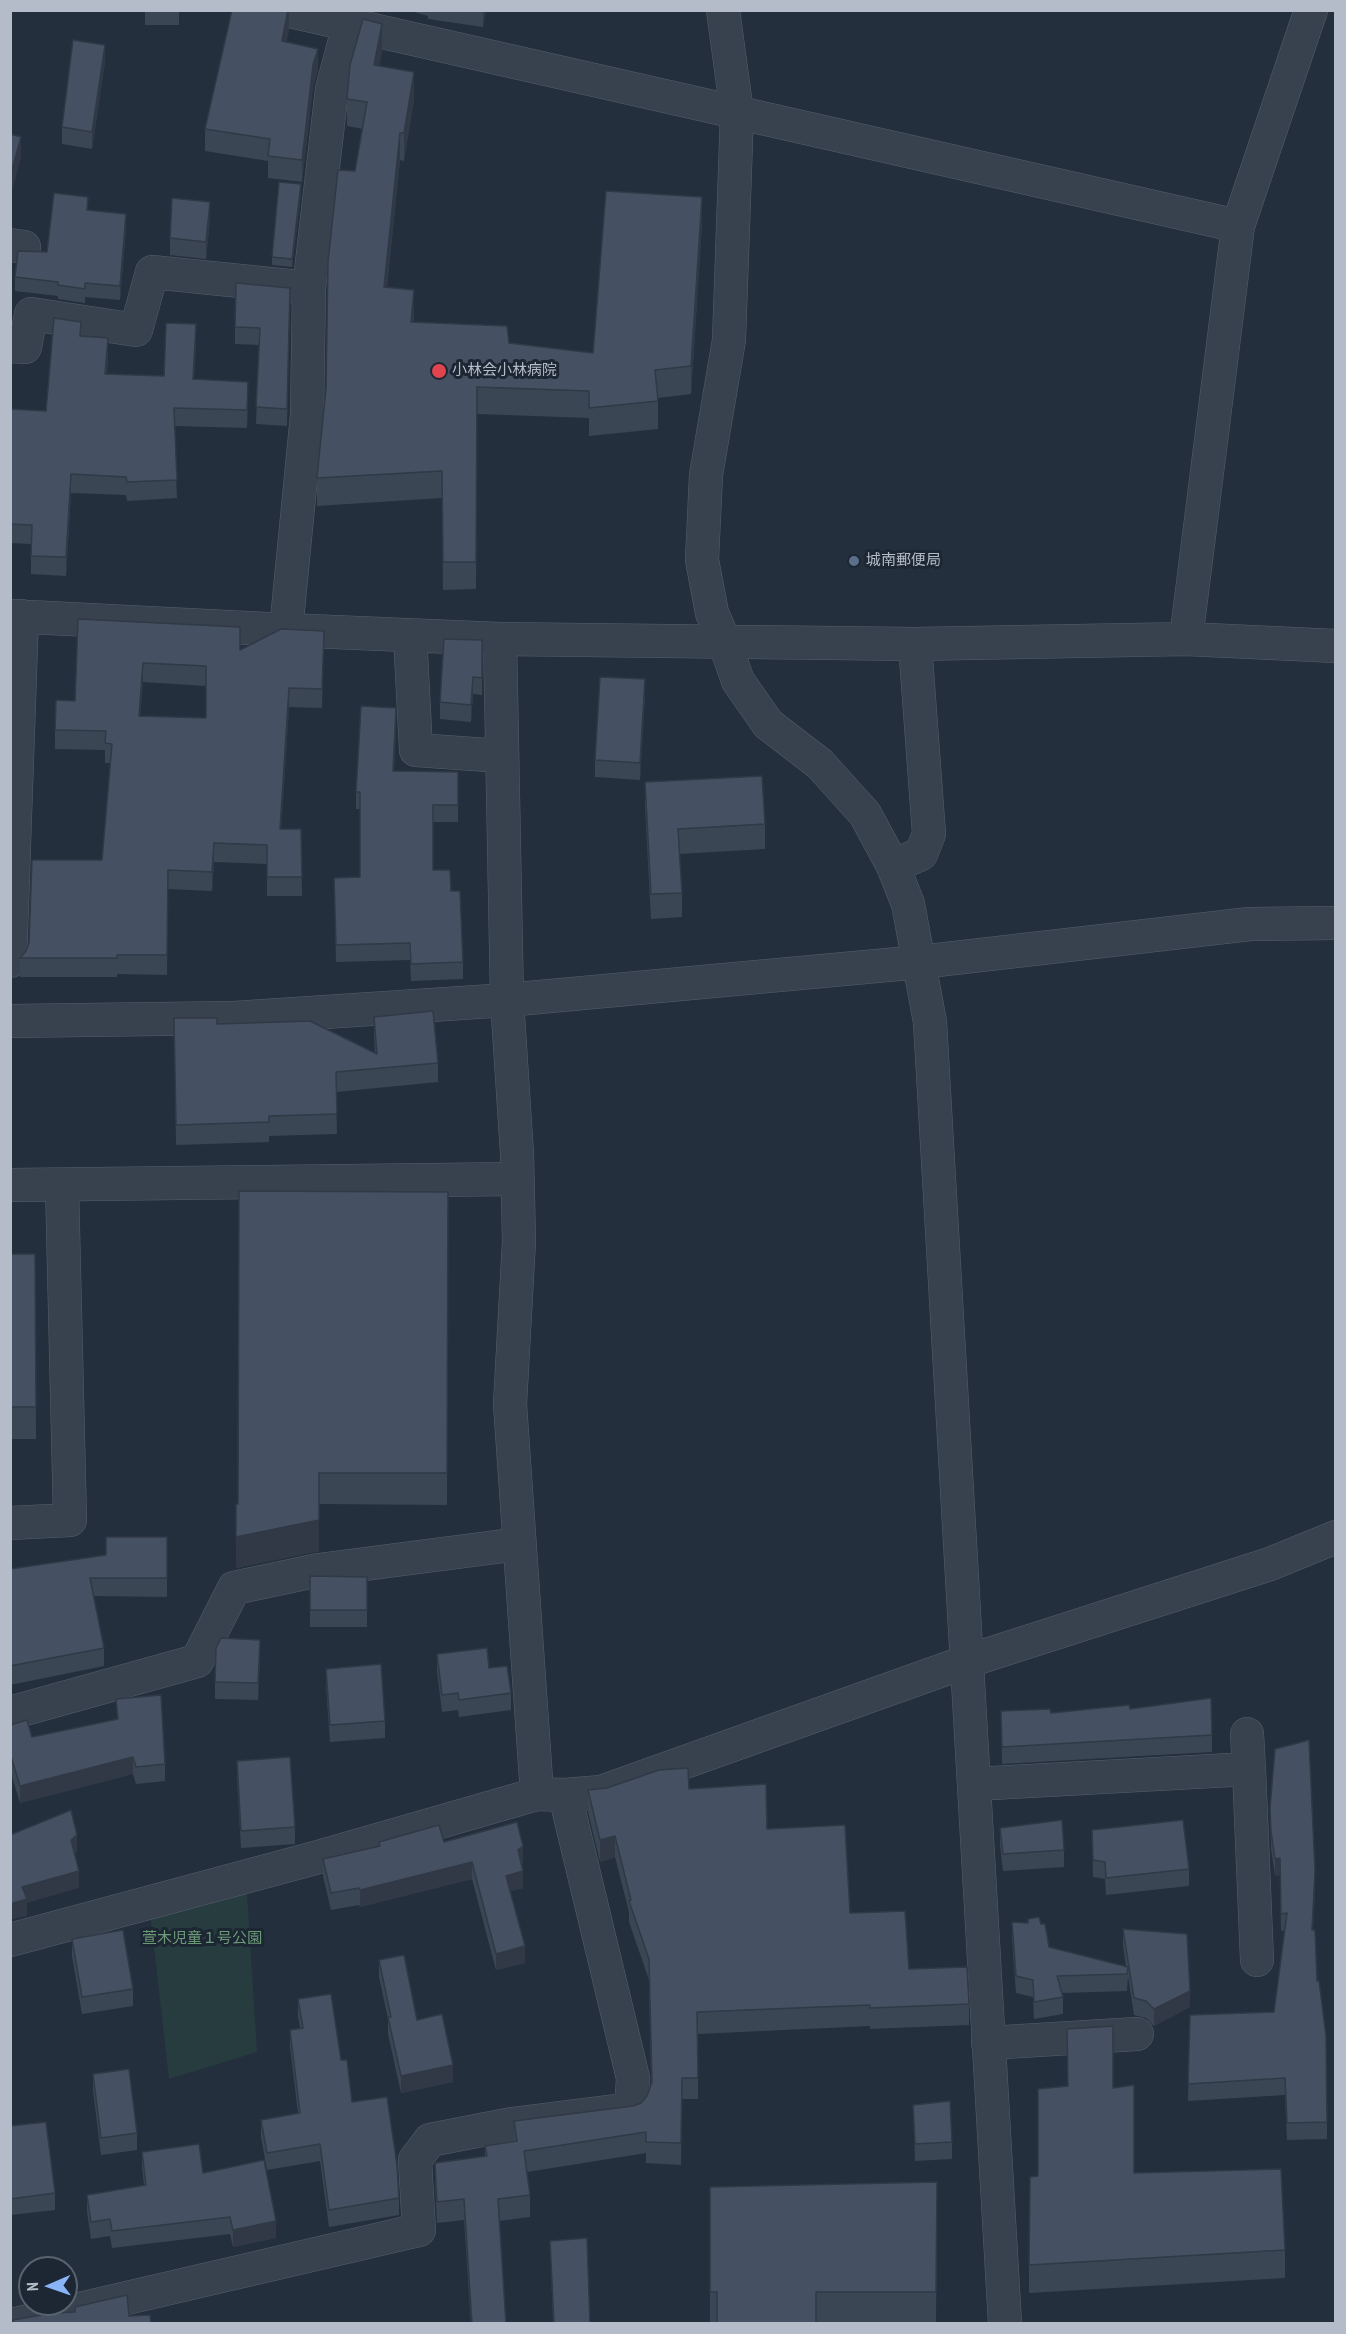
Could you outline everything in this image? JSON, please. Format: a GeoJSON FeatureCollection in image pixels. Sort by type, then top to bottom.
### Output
{"type":"FeatureCollection","features":[{"type":"Feature","properties":{"kind":"street"},"geometry":{"type":"LineString","coordinates":[[285,10],[1238,226]]}},
{"type":"Feature","properties":{"kind":"street"},"geometry":{"type":"LineString","coordinates":[[723,10],[738,113],[729,340],[706,475],[702,560],[712,613],[738,681],[768,724],[820,764],[865,814],[893,866],[908,904],[920,962],[930,1022],[1005,2324]]}},
{"type":"Feature","properties":{"kind":"street"},"geometry":{"type":"LineString","coordinates":[[1186,639],[1238,226],[1311,10]]}},
{"type":"Feature","properties":{"kind":"street"},"geometry":{"type":"LineString","coordinates":[[286,630],[307,415],[309,288],[332,88],[349,25]]}},
{"type":"Feature","properties":{"kind":"street"},"geometry":{"type":"LineString","coordinates":[[10,346],[25,347],[31,314],[136,330],[152,272],[309,288]]}},
{"type":"Feature","properties":{"kind":"street"},"geometry":{"type":"LineString","coordinates":[[10,962],[16,616],[500,639],[915,644],[1186,639],[1335,646]]}},
{"type":"Feature","properties":{"kind":"street"},"geometry":{"type":"LineString","coordinates":[[410,635],[416,750],[502,756]]}},
{"type":"Feature","properties":{"kind":"street"},"geometry":{"type":"LineString","coordinates":[[15,2324],[419,2230],[415,2160],[430,2140],[512,2124],[631,2109],[633,2078],[551,1795],[519,1545],[510,1404],[519,1241],[518,1179],[507,1000],[500,639]]}},
{"type":"Feature","properties":{"kind":"street"},"geometry":{"type":"LineString","coordinates":[[893,866],[921,854],[929,834],[915,644]]}},
{"type":"Feature","properties":{"kind":"street"},"geometry":{"type":"LineString","coordinates":[[10,1021],[234,1018],[507,1000],[920,962],[1250,924],[1335,923]]}},
{"type":"Feature","properties":{"kind":"street"},"geometry":{"type":"LineString","coordinates":[[10,1185],[518,1179]]}},
{"type":"Feature","properties":{"kind":"street"},"geometry":{"type":"LineString","coordinates":[[10,1523],[70,1520],[62,1185]]}},
{"type":"Feature","properties":{"kind":"street"},"geometry":{"type":"LineString","coordinates":[[10,1940],[551,1795],[601,1792],[968,1662],[1270,1564],[1335,1537]]}},
{"type":"Feature","properties":{"kind":"street"},"geometry":{"type":"LineString","coordinates":[[10,1713],[197,1661],[234,1588],[319,1570],[519,1545]]}},
{"type":"Feature","properties":{"kind":"street"},"geometry":{"type":"LineString","coordinates":[[1247,1734],[1257,1959]]}},
{"type":"Feature","properties":{"kind":"street"},"geometry":{"type":"LineString","coordinates":[[974,1784],[1249,1769]]}},
{"type":"Feature","properties":{"kind":"street"},"geometry":{"type":"LineString","coordinates":[[988,2043],[1137,2034]]}},
{"type":"Feature","properties":{"kind":"green space","name":"萱木児童１号公園"},"geometry":{"type":"Polygon","coordinates":[[[246,1877],[257,2052],[169,2079],[149,1903],[246,1877]]]}},
{"type":"Feature","properties":{"kind":"building"},"geometry":{"type":"Polygon","coordinates":[[[232,10],[288,10],[282,41],[318,49],[313,65],[302,160],[268,156],[270,139],[205,129],[232,10]]]}},
{"type":"Feature","properties":{"kind":"building"},"geometry":{"type":"Polygon","coordinates":[[[363,19],[382,24],[374,65],[414,72],[404,133],[400,133],[384,287],[414,290],[411,322],[507,326],[509,343],[593,353],[606,191],[702,197],[691,366],[655,370],[658,401],[589,408],[589,391],[477,387],[476,562],[443,562],[442,471],[317,478],[326,388],[328,262],[338,170],[355,171],[367,102],[347,99],[350,65],[363,19]]]}},
{"type":"Feature","properties":{"kind":"building"},"geometry":{"type":"Polygon","coordinates":[[[73,40],[105,45],[92,132],[62,127],[73,40]]]}},
{"type":"Feature","properties":{"kind":"building"},"geometry":{"type":"Polygon","coordinates":[[[10,134],[21,137],[10,177],[10,134]]]}},
{"type":"Feature","properties":{"kind":"building"},"geometry":{"type":"Polygon","coordinates":[[[279,182],[301,184],[292,259],[272,257],[279,182]]]}},
{"type":"Feature","properties":{"kind":"building"},"geometry":{"type":"Polygon","coordinates":[[[54,193],[88,197],[87,210],[126,214],[120,286],[85,283],[85,289],[58,285],[58,282],[15,277],[18,251],[47,252],[54,193]]]}},
{"type":"Feature","properties":{"kind":"building"},"geometry":{"type":"Polygon","coordinates":[[[172,198],[210,202],[206,242],[170,238],[172,198]]]}},
{"type":"Feature","properties":{"kind":"building"},"geometry":{"type":"Polygon","coordinates":[[[236,283],[290,288],[287,409],[256,407],[260,328],[235,327],[236,283]]]}},
{"type":"Feature","properties":{"kind":"building"},"geometry":{"type":"Polygon","coordinates":[[[54,318],[81,322],[80,336],[108,338],[105,374],[164,376],[166,323],[196,324],[193,379],[248,382],[247,410],[174,408],[177,480],[127,482],[126,477],[71,474],[66,557],[31,556],[32,525],[10,524],[10,409],[46,411],[54,318]]]}},
{"type":"Feature","properties":{"kind":"building"},"geometry":{"type":"Polygon","coordinates":[[[78,619],[240,627],[240,650],[281,629],[324,631],[322,689],[289,688],[280,829],[301,829],[302,877],[267,877],[267,845],[214,843],[212,872],[168,870],[167,955],[117,955],[117,958],[20,958],[29,943],[32,860],[102,860],[112,744],[105,743],[106,731],[55,730],[56,700],[75,701],[78,619]],[[143,663],[139,716],[206,718],[206,666],[143,663]]]}},
{"type":"Feature","properties":{"kind":"building"},"geometry":{"type":"Polygon","coordinates":[[[444,639],[482,640],[482,678],[473,677],[471,705],[440,702],[444,639]]]}},
{"type":"Feature","properties":{"kind":"building"},"geometry":{"type":"Polygon","coordinates":[[[600,677],[645,679],[640,763],[595,760],[600,677]]]}},
{"type":"Feature","properties":{"kind":"building"},"geometry":{"type":"Polygon","coordinates":[[[361,706],[396,708],[393,771],[458,772],[458,805],[433,805],[433,870],[450,870],[451,891],[460,891],[463,962],[411,964],[410,943],[336,945],[334,878],[360,877],[360,792],[356,792],[361,706]]]}},
{"type":"Feature","properties":{"kind":"building"},"geometry":{"type":"Polygon","coordinates":[[[762,776],[765,824],[678,829],[682,893],[651,894],[645,782],[762,776]]]}},
{"type":"Feature","properties":{"kind":"building"},"geometry":{"type":"Polygon","coordinates":[[[433,1011],[438,1063],[336,1072],[337,1114],[269,1116],[269,1122],[176,1125],[174,1018],[217,1018],[217,1024],[310,1021],[377,1054],[374,1017],[433,1011]]]}},
{"type":"Feature","properties":{"kind":"building"},"geometry":{"type":"Polygon","coordinates":[[[239,1191],[448,1192],[447,1473],[319,1473],[319,1520],[236,1537],[239,1191]]]}},
{"type":"Feature","properties":{"kind":"building"},"geometry":{"type":"Polygon","coordinates":[[[10,1254],[35,1254],[36,1407],[10,1407],[10,1254]]]}},
{"type":"Feature","properties":{"kind":"building"},"geometry":{"type":"Polygon","coordinates":[[[106,1537],[167,1537],[167,1578],[90,1578],[104,1648],[10,1666],[10,1569],[106,1555],[106,1537]]]}},
{"type":"Feature","properties":{"kind":"building"},"geometry":{"type":"Polygon","coordinates":[[[310,1576],[367,1577],[367,1610],[310,1610],[310,1576]]]}},
{"type":"Feature","properties":{"kind":"building"},"geometry":{"type":"Polygon","coordinates":[[[221,1638],[260,1640],[258,1683],[215,1682],[216,1648],[221,1638]]]}},
{"type":"Feature","properties":{"kind":"building"},"geometry":{"type":"Polygon","coordinates":[[[487,1648],[489,1668],[507,1666],[511,1693],[459,1700],[458,1693],[442,1695],[437,1654],[487,1648]]]}},
{"type":"Feature","properties":{"kind":"building"},"geometry":{"type":"Polygon","coordinates":[[[381,1664],[385,1721],[330,1725],[326,1669],[381,1664]]]}},
{"type":"Feature","properties":{"kind":"building"},"geometry":{"type":"Polygon","coordinates":[[[161,1695],[165,1764],[136,1767],[133,1757],[20,1786],[10,1753],[10,1725],[27,1720],[32,1737],[118,1719],[116,1699],[161,1695]]]}},
{"type":"Feature","properties":{"kind":"building"},"geometry":{"type":"Polygon","coordinates":[[[1211,1698],[1212,1735],[1002,1747],[1001,1711],[1050,1709],[1051,1713],[1129,1705],[1130,1709],[1211,1698]]]}},
{"type":"Feature","properties":{"kind":"building"},"geometry":{"type":"Polygon","coordinates":[[[1309,1740],[1315,1871],[1312,1930],[1315,1930],[1317,1981],[1319,1981],[1326,2036],[1327,2122],[1287,2123],[1285,2078],[1188,2084],[1190,2015],[1274,2012],[1287,1913],[1281,1914],[1280,1858],[1275,1859],[1271,1831],[1270,1808],[1275,1749],[1309,1740]]]}},
{"type":"Feature","properties":{"kind":"building"},"geometry":{"type":"Polygon","coordinates":[[[290,1757],[295,1827],[241,1831],[237,1761],[290,1757]]]}},
{"type":"Feature","properties":{"kind":"building"},"geometry":{"type":"Polygon","coordinates":[[[688,1768],[689,1789],[766,1784],[767,1829],[845,1825],[850,1913],[905,1911],[909,1969],[967,1967],[969,2004],[870,2008],[870,2005],[697,2012],[698,2078],[682,2078],[681,2143],[646,2142],[646,2132],[524,2151],[530,2195],[498,2199],[506,2324],[472,2324],[464,2199],[437,2202],[435,2163],[487,2156],[485,2146],[517,2141],[514,2121],[633,2106],[641,2103],[647,2096],[652,2082],[649,1959],[629,1901],[631,1900],[615,1836],[600,1840],[588,1790],[607,1788],[659,1770],[688,1768]]]}},
{"type":"Feature","properties":{"kind":"building"},"geometry":{"type":"Polygon","coordinates":[[[71,1810],[77,1835],[71,1840],[79,1871],[22,1887],[27,1899],[10,1904],[10,1835],[71,1810]]]}},
{"type":"Feature","properties":{"kind":"building"},"geometry":{"type":"Polygon","coordinates":[[[1062,1820],[1064,1850],[1003,1854],[1000,1828],[1062,1820]]]}},
{"type":"Feature","properties":{"kind":"building"},"geometry":{"type":"Polygon","coordinates":[[[1183,1820],[1189,1869],[1106,1878],[1105,1862],[1093,1860],[1092,1830],[1183,1820]]]}},
{"type":"Feature","properties":{"kind":"building"},"geometry":{"type":"Polygon","coordinates":[[[517,1822],[523,1846],[518,1850],[523,1871],[506,1876],[525,1946],[496,1954],[472,1862],[360,1890],[359,1888],[331,1893],[323,1859],[380,1846],[379,1842],[439,1825],[444,1842],[517,1822]]]}},
{"type":"Feature","properties":{"kind":"building"},"geometry":{"type":"Polygon","coordinates":[[[1039,1917],[1041,1924],[1045,1924],[1049,1947],[1128,1967],[1127,1974],[1057,1976],[1063,1997],[1034,2002],[1033,1980],[1016,1976],[1012,1922],[1028,1923],[1028,1919],[1039,1917]]]}},
{"type":"Feature","properties":{"kind":"building"},"geometry":{"type":"Polygon","coordinates":[[[1123,1929],[1187,1934],[1190,1991],[1154,2009],[1146,2001],[1134,1998],[1123,1929]]]}},
{"type":"Feature","properties":{"kind":"building"},"geometry":{"type":"Polygon","coordinates":[[[123,1930],[133,1989],[82,1997],[72,1939],[123,1930]]]}},
{"type":"Feature","properties":{"kind":"building"},"geometry":{"type":"Polygon","coordinates":[[[404,1955],[417,2020],[442,2014],[453,2065],[401,2076],[379,1960],[404,1955]]]}},
{"type":"Feature","properties":{"kind":"building"},"geometry":{"type":"Polygon","coordinates":[[[331,1994],[341,2060],[347,2060],[352,2102],[387,2097],[397,2165],[399,2198],[329,2210],[320,2144],[267,2153],[261,2120],[300,2113],[290,2030],[303,2028],[298,1999],[331,1994]]]}},
{"type":"Feature","properties":{"kind":"building"},"geometry":{"type":"Polygon","coordinates":[[[1113,2026],[1113,2088],[1134,2085],[1134,2173],[1281,2169],[1285,2250],[1029,2265],[1030,2177],[1038,2176],[1038,2089],[1068,2086],[1067,2029],[1113,2026]]]}},
{"type":"Feature","properties":{"kind":"building"},"geometry":{"type":"Polygon","coordinates":[[[129,2069],[137,2133],[101,2138],[93,2074],[129,2069]]]}},
{"type":"Feature","properties":{"kind":"building"},"geometry":{"type":"Polygon","coordinates":[[[950,2101],[952,2142],[915,2144],[913,2105],[950,2101]]]}},
{"type":"Feature","properties":{"kind":"building"},"geometry":{"type":"Polygon","coordinates":[[[46,2122],[55,2193],[10,2199],[10,2126],[46,2122]]]}},
{"type":"Feature","properties":{"kind":"building"},"geometry":{"type":"Polygon","coordinates":[[[199,2144],[203,2173],[264,2160],[276,2221],[233,2230],[230,2217],[112,2231],[110,2219],[91,2222],[87,2195],[146,2185],[142,2152],[199,2144]]]}},
{"type":"Feature","properties":{"kind":"building"},"geometry":{"type":"Polygon","coordinates":[[[937,2182],[936,2292],[816,2292],[816,2324],[717,2324],[717,2292],[710,2292],[710,2187],[937,2182]]]}},
{"type":"Feature","properties":{"kind":"building"},"geometry":{"type":"Polygon","coordinates":[[[587,2238],[590,2324],[554,2324],[550,2241],[587,2238]]]}},
{"type":"Feature","properties":{"kind":"building"},"geometry":{"type":"Polygon","coordinates":[[[127,2295],[129,2316],[150,2315],[151,2324],[13,2324],[13,2320],[35,2316],[78,2316],[78,2306],[127,2295]]]}},
{"type":"Feature","properties":{"kind":"place","name":"小林会小林病院"},"geometry":{"type":"Point","coordinates":[439,371]}},
{"type":"Feature","properties":{"kind":"place","name":"城南郵便局"},"geometry":{"type":"Point","coordinates":[854,561]}}]}
